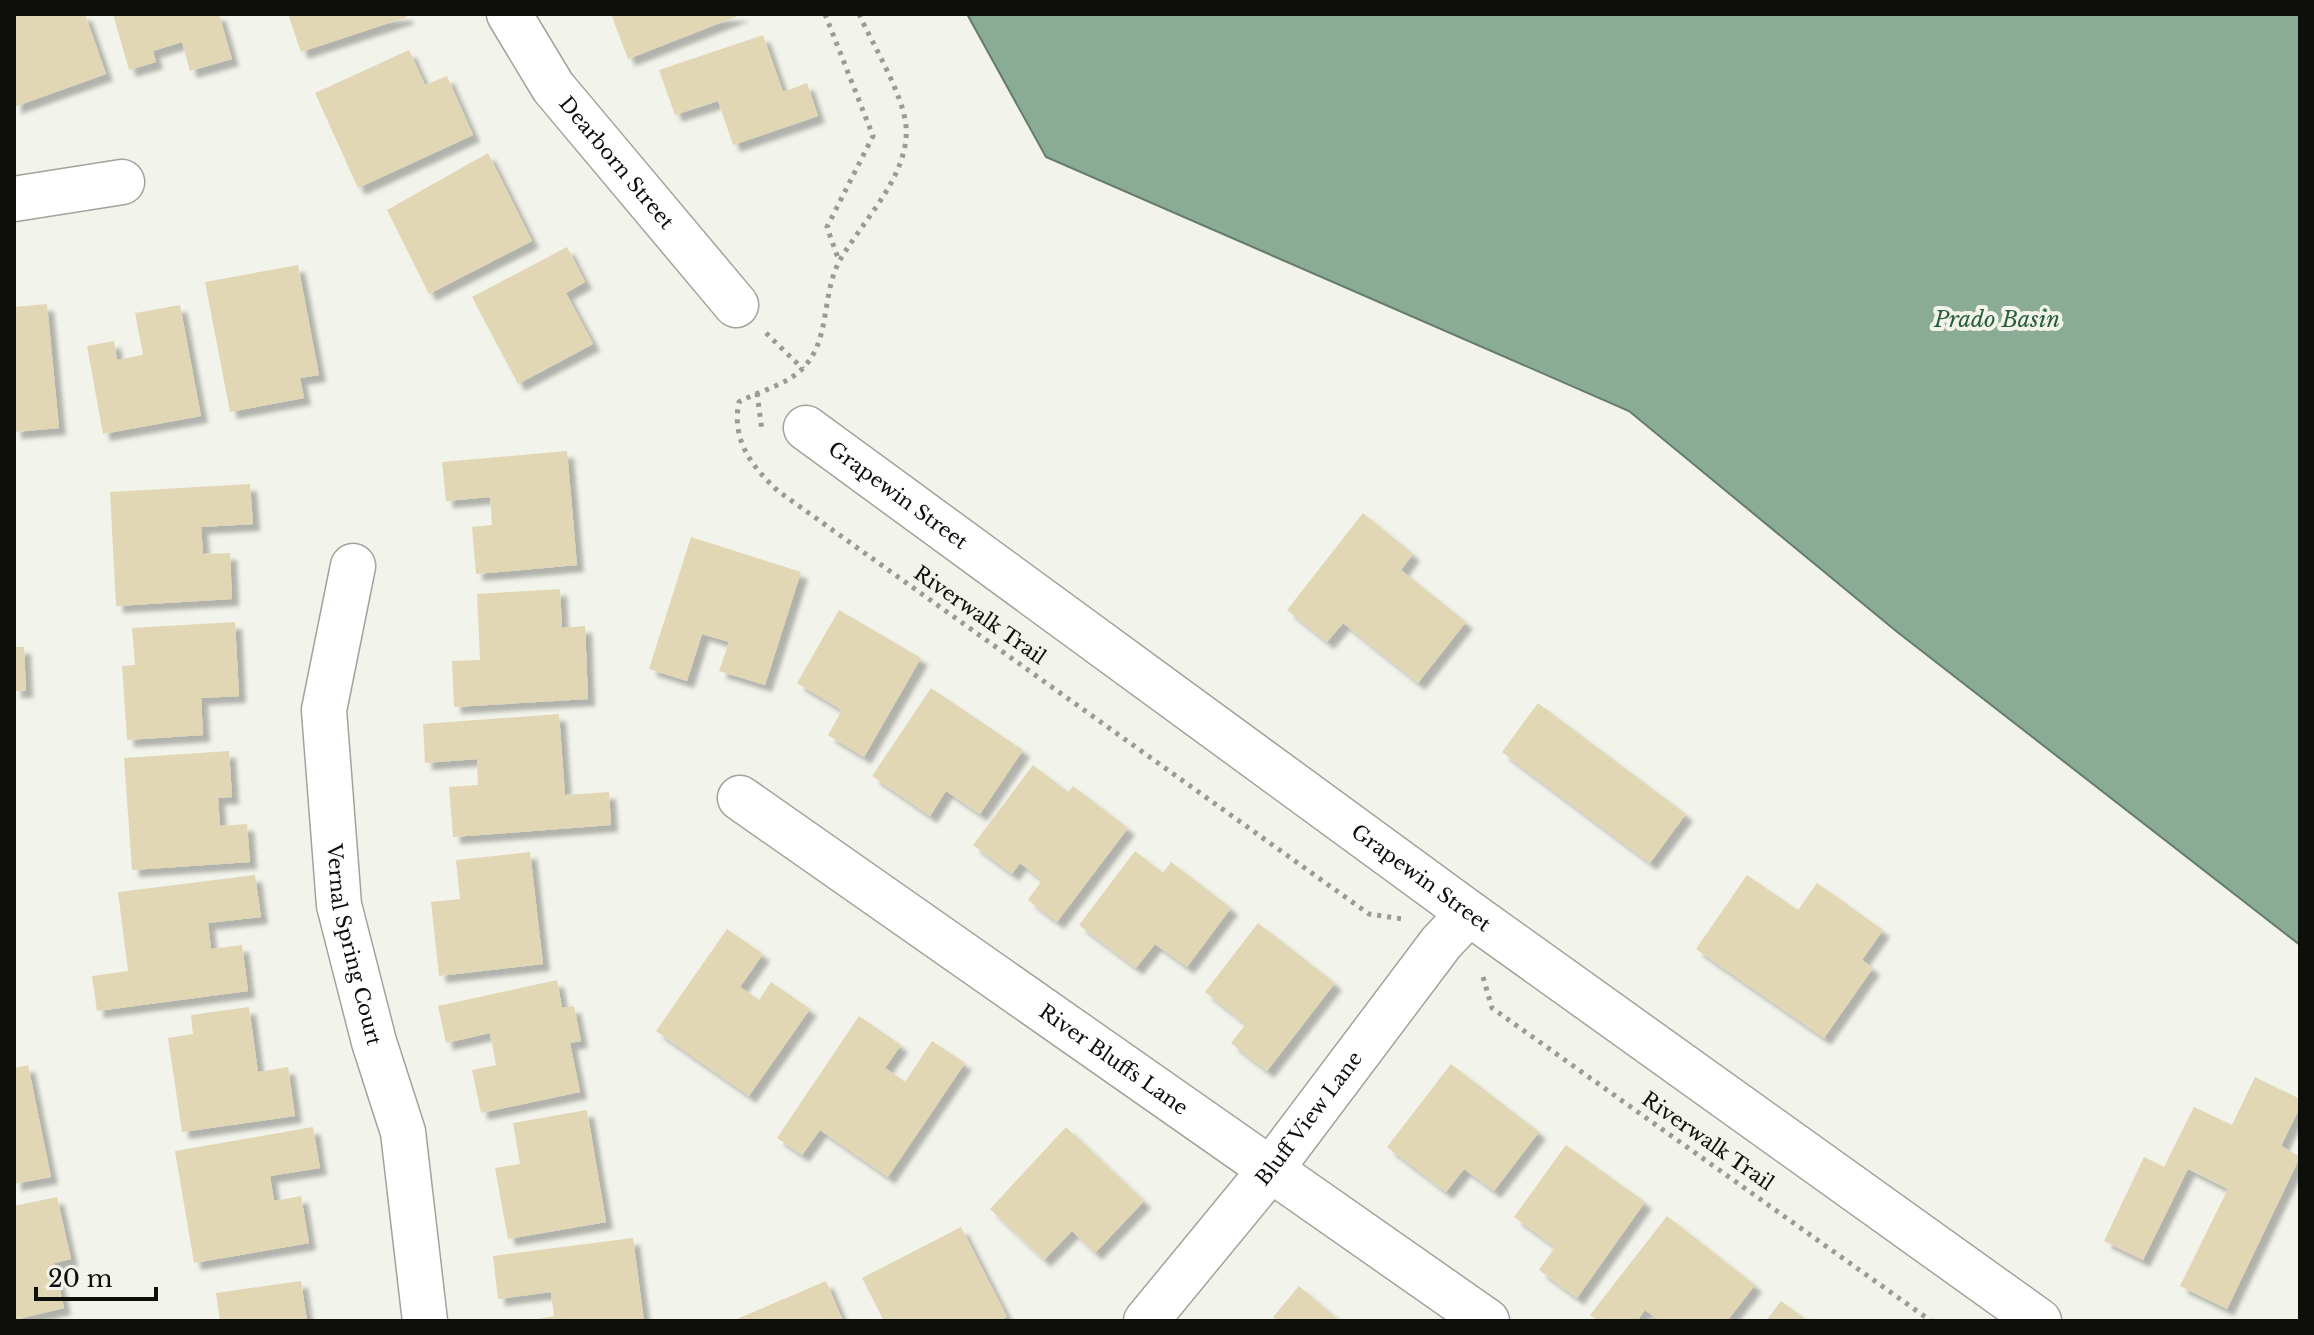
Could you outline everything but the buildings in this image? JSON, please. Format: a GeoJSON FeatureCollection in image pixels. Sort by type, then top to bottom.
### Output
{"type":"FeatureCollection","features":[{"type":"Feature","properties":{"kind":"street","name":"Dearborn Street"},"geometry":{"type":"LineString","coordinates":[[509,14],[553,87],[736,305]]}},
{"type":"Feature","properties":{"kind":"street"},"geometry":{"type":"LineString","coordinates":[[14,199],[122,182]]}},
{"type":"Feature","properties":{"kind":"street","name":"Grapewin Street"},"geometry":{"type":"LineString","coordinates":[[806,428],[1469,913],[2039,1321]]}},
{"type":"Feature","properties":{"kind":"street","name":"Vernal Spring Court"},"geometry":{"type":"LineString","coordinates":[[353,566],[324,710],[339,905],[374,1042],[403,1132],[425,1321]]}},
{"type":"Feature","properties":{"kind":"street","name":"River Bluffs Lane"},"geometry":{"type":"LineString","coordinates":[[740,798],[1487,1321]]}},
{"type":"Feature","properties":{"kind":"street","name":"Bluff View Lane"},"geometry":{"type":"LineString","coordinates":[[1146,1321],[1271,1169],[1441,943],[1469,913]]}},
{"type":"Feature","properties":{"kind":"path"},"geometry":{"type":"LineString","coordinates":[[825,14],[873,136],[827,227],[839,261]]}},
{"type":"Feature","properties":{"kind":"path"},"geometry":{"type":"LineString","coordinates":[[736,305],[803,369],[817,347],[828,290],[839,261],[904,156],[906,125],[859,14]]}},
{"type":"Feature","properties":{"kind":"path","name":"Riverwalk Trail"},"geometry":{"type":"LineString","coordinates":[[803,369],[739,402],[738,435],[753,468],[778,491],[1369,914],[1405,919]]}},
{"type":"Feature","properties":{"kind":"path","name":"Riverwalk Trail"},"geometry":{"type":"LineString","coordinates":[[1483,976],[1492,1008],[1931,1321]]}},
{"type":"Feature","properties":{"kind":"water","name":"Prado Basin"},"geometry":{"type":"Polygon","coordinates":[[[967,14],[2300,14],[2300,945],[1896,631],[1629,411],[1046,157],[967,14]]]}}]}
